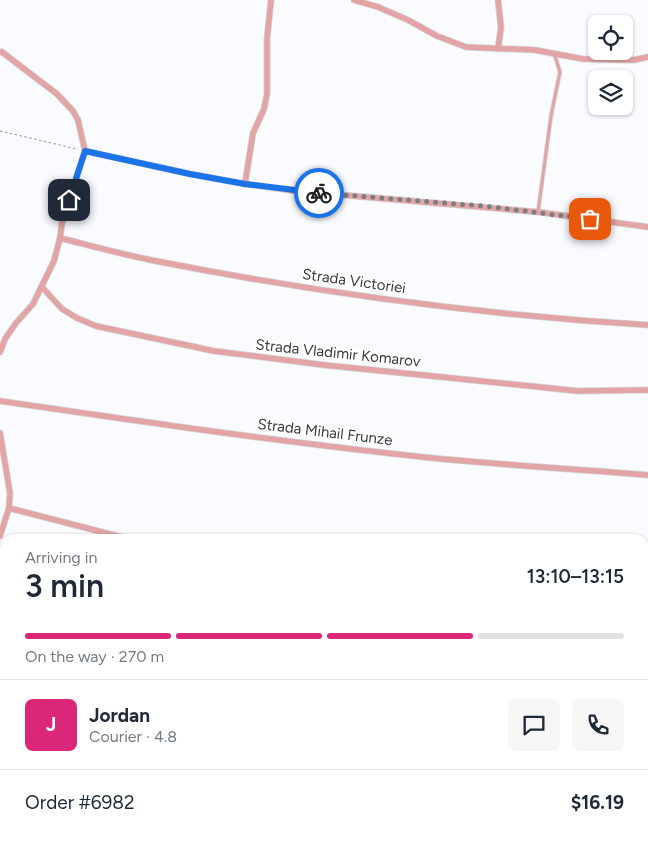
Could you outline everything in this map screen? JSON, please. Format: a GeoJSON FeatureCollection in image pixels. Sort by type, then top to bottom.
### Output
{"type":"FeatureCollection","features":[{"type":"Feature","properties":{"kind":"street"},"geometry":{"type":"LineString","coordinates":[[245,184],[253,133],[264,109],[271,0]]}},
{"type":"Feature","properties":{"kind":"street"},"geometry":{"type":"LineString","coordinates":[[354,0],[378,6],[437,36],[466,47],[536,50],[583,59],[634,60],[648,57]]}},
{"type":"Feature","properties":{"kind":"street"},"geometry":{"type":"LineString","coordinates":[[498,0],[501,27],[498,49]]}},
{"type":"Feature","properties":{"kind":"street"},"geometry":{"type":"LineString","coordinates":[[0,352],[5,339],[16,323],[33,304],[54,261],[62,223],[85,151],[78,120],[73,111],[57,94],[1,52]]}},
{"type":"Feature","properties":{"kind":"street"},"geometry":{"type":"LineString","coordinates":[[85,151],[245,184],[306,192],[538,212],[648,227]]}},
{"type":"Feature","properties":{"kind":"street","name":"Strada Victoriei"},"geometry":{"type":"LineString","coordinates":[[60,238],[155,261],[355,296],[478,311],[648,325]]}},
{"type":"Feature","properties":{"kind":"street","name":"Strada Vladimir Komarov"},"geometry":{"type":"LineString","coordinates":[[42,286],[62,309],[96,326],[214,351],[324,365],[578,391],[648,390]]}},
{"type":"Feature","properties":{"kind":"street","name":"Strada Mihail Frunze"},"geometry":{"type":"LineString","coordinates":[[0,401],[131,421],[300,443],[434,458],[648,475]]}},
{"type":"Feature","properties":{"kind":"street"},"geometry":{"type":"LineString","coordinates":[[0,433],[10,493],[9,508],[1,534]]}},
{"type":"Feature","properties":{"kind":"street"},"geometry":{"type":"LineString","coordinates":[[9,508],[110,534]]}},
{"type":"Feature","properties":{"kind":"lane"},"geometry":{"type":"LineString","coordinates":[[538,212],[551,116],[560,72],[554,52]]}},
{"type":"Feature","properties":{"kind":"path"},"geometry":{"type":"LineString","coordinates":[[0,130],[85,151]]}},
{"type":"Feature","properties":{"kind":"way so far"},"geometry":{"type":"LineString","coordinates":[[319,193],[483,206],[590,219]]}},
{"type":"Feature","properties":{"kind":"route"},"geometry":{"type":"LineString","coordinates":[[69,200],[85,151],[245,184],[319,193]]}}]}
